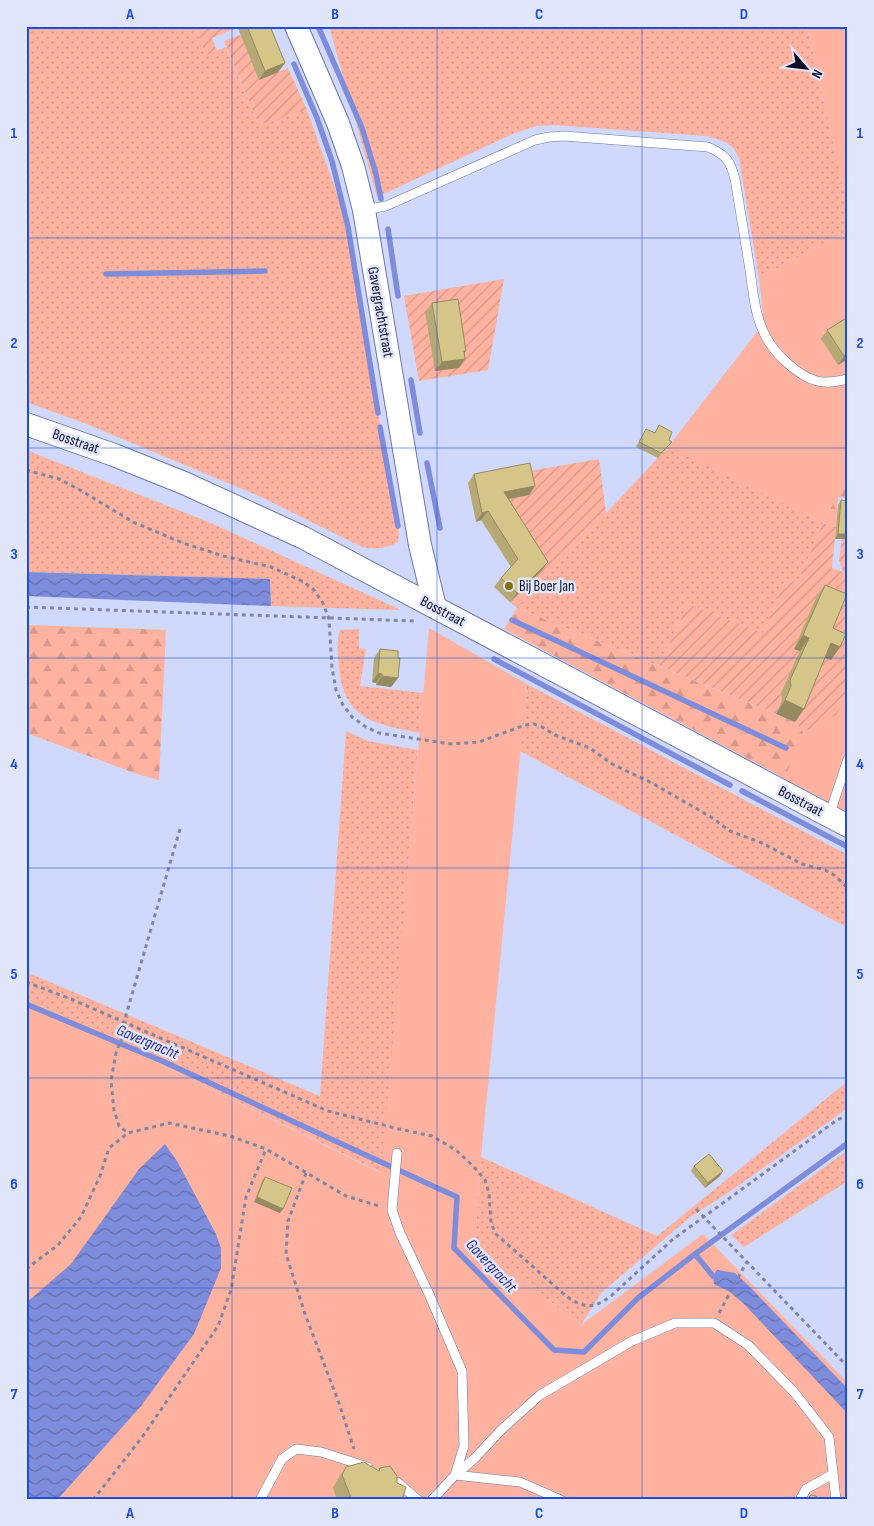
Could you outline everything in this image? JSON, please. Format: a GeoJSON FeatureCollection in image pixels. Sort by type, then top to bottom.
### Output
{"type":"FeatureCollection","features":[{"type":"Feature","properties":{"kind":"street","name":"Gavergrachtstraat"},"geometry":{"type":"LineString","coordinates":[[296,26],[338,123],[353,166],[364,210],[430,604]]}},
{"type":"Feature","properties":{"kind":"street","name":"Bosstraat"},"geometry":{"type":"LineString","coordinates":[[26,424],[114,455],[184,483],[302,538],[838,821]]}},
{"type":"Feature","properties":{"kind":"lane"},"geometry":{"type":"LineString","coordinates":[[364,210],[386,206],[535,140],[549,136],[708,148],[721,153],[730,163],[735,179],[755,302],[766,338],[780,356],[797,371],[818,381],[835,382],[848,379]]}},
{"type":"Feature","properties":{"kind":"lane"},"geometry":{"type":"LineString","coordinates":[[838,821],[848,759]]}},
{"type":"Feature","properties":{"kind":"lane"},"geometry":{"type":"LineString","coordinates":[[397,1153],[392,1210],[400,1233],[462,1371],[464,1446],[455,1475]]}},
{"type":"Feature","properties":{"kind":"lane"},"geometry":{"type":"LineString","coordinates":[[432,1500],[455,1475],[476,1458],[501,1430],[540,1396],[632,1341],[675,1323],[714,1323],[748,1345],[794,1392],[829,1437],[836,1500]]}},
{"type":"Feature","properties":{"kind":"lane"},"geometry":{"type":"LineString","coordinates":[[260,1500],[282,1459],[296,1449],[321,1452],[377,1470]]}},
{"type":"Feature","properties":{"kind":"lane"},"geometry":{"type":"LineString","coordinates":[[800,1500],[806,1489],[833,1474]]}},
{"type":"Feature","properties":{"kind":"lane"},"geometry":{"type":"LineString","coordinates":[[455,1475],[520,1482],[561,1500]]}},
{"type":"Feature","properties":{"kind":"lane"},"geometry":{"type":"LineString","coordinates":[[393,1478],[418,1500]]}},
{"type":"Feature","properties":{"kind":"path"},"geometry":{"type":"LineString","coordinates":[[26,470],[59,480],[80,490],[133,522],[183,543],[223,556],[270,567],[288,573],[304,582],[314,590],[323,603],[330,619],[332,668],[336,690],[343,705],[352,717],[379,733],[451,744],[479,742],[526,725],[542,726],[555,735],[590,748],[612,764],[652,783],[711,817],[730,831],[762,843],[802,864],[834,875],[848,888]]}},
{"type":"Feature","properties":{"kind":"path"},"geometry":{"type":"LineString","coordinates":[[26,607],[415,621],[430,604]]}},
{"type":"Feature","properties":{"kind":"path"},"geometry":{"type":"LineString","coordinates":[[128,1133],[119,1126],[114,1110],[112,1081],[116,1053],[124,1032],[124,1022],[180,829]]}},
{"type":"Feature","properties":{"kind":"path"},"geometry":{"type":"LineString","coordinates":[[26,982],[124,1022],[328,1111],[399,1130],[432,1136],[456,1150],[485,1180],[489,1193],[491,1223],[496,1234],[566,1296],[577,1304],[588,1307],[600,1304],[611,1296],[672,1240],[836,1120],[848,1115]]}},
{"type":"Feature","properties":{"kind":"path"},"geometry":{"type":"LineString","coordinates":[[26,1268],[58,1245],[81,1218],[100,1176],[109,1148],[128,1133],[169,1123],[230,1136],[266,1149],[346,1196],[392,1210]]}},
{"type":"Feature","properties":{"kind":"path"},"geometry":{"type":"LineString","coordinates":[[93,1500],[143,1436],[218,1326],[231,1290],[246,1197],[266,1149]]}},
{"type":"Feature","properties":{"kind":"path"},"geometry":{"type":"LineString","coordinates":[[306,1173],[288,1221],[286,1254],[305,1314],[339,1403],[358,1464]]}},
{"type":"Feature","properties":{"kind":"path"},"geometry":{"type":"LineString","coordinates":[[696,1209],[848,1367]]}},
{"type":"Feature","properties":{"kind":"path"},"geometry":{"type":"LineString","coordinates":[[714,1323],[746,1262]]}},
{"type":"Feature","properties":{"kind":"green space"},"geometry":{"type":"Polygon","coordinates":[[[26,26],[195,26],[206,55],[226,47],[259,125],[307,110],[342,208],[399,531],[398,542],[380,548],[362,547],[259,496],[84,423],[26,402],[26,26]]]}},
{"type":"Feature","properties":{"kind":"green space"},"geometry":{"type":"Polygon","coordinates":[[[195,26],[237,26],[237,28],[212,38],[217,51],[206,55],[195,26]]]}},
{"type":"Feature","properties":{"kind":"green space"},"geometry":{"type":"Polygon","coordinates":[[[329,26],[807,26],[848,209],[848,230],[759,278],[739,158],[730,145],[707,136],[553,125],[536,126],[515,133],[377,197],[329,26]]]}},
{"type":"Feature","properties":{"kind":"green space"},"geometry":{"type":"Polygon","coordinates":[[[807,26],[848,26],[848,209],[807,26]]]}},
{"type":"Feature","properties":{"kind":"green space"},"geometry":{"type":"Polygon","coordinates":[[[240,35],[278,72],[288,68],[307,110],[259,125],[224,41],[240,35]]]}},
{"type":"Feature","properties":{"kind":"green space"},"geometry":{"type":"Polygon","coordinates":[[[848,230],[848,475],[823,523],[668,447],[764,323],[759,278],[848,230]]]}},
{"type":"Feature","properties":{"kind":"green space"},"geometry":{"type":"Polygon","coordinates":[[[504,279],[488,370],[419,381],[404,296],[504,279]]]}},
{"type":"Feature","properties":{"kind":"green space"},"geometry":{"type":"Polygon","coordinates":[[[669,446],[823,523],[797,584],[786,579],[763,633],[688,604],[659,666],[517,608],[669,446]]]}},
{"type":"Feature","properties":{"kind":"green space"},"geometry":{"type":"Polygon","coordinates":[[[26,450],[211,523],[401,610],[271,606],[270,579],[26,572],[26,450]]]}},
{"type":"Feature","properties":{"kind":"green space"},"geometry":{"type":"Polygon","coordinates":[[[599,459],[606,513],[517,608],[510,602],[530,582],[499,501],[524,472],[599,459]]]}},
{"type":"Feature","properties":{"kind":"green space"},"geometry":{"type":"Polygon","coordinates":[[[848,475],[848,498],[838,497],[836,527],[823,523],[848,475]]]}},
{"type":"Feature","properties":{"kind":"green space"},"geometry":{"type":"Polygon","coordinates":[[[823,523],[836,527],[832,568],[843,572],[839,560],[842,539],[848,539],[848,696],[836,715],[803,732],[795,722],[822,657],[836,647],[794,648],[808,655],[781,693],[782,700],[776,714],[659,666],[688,604],[763,633],[786,579],[797,584],[823,523]]]}},
{"type":"Feature","properties":{"kind":"green space"},"geometry":{"type":"Polygon","coordinates":[[[517,608],[795,722],[803,732],[848,812],[504,629],[517,608]]]}},
{"type":"Feature","properties":{"kind":"green space"},"geometry":{"type":"Polygon","coordinates":[[[848,608],[848,812],[784,779],[835,653],[848,608]]]}},
{"type":"Feature","properties":{"kind":"green space"},"geometry":{"type":"Polygon","coordinates":[[[26,625],[166,630],[159,780],[140,775],[26,733],[26,625]]]}},
{"type":"Feature","properties":{"kind":"green space"},"geometry":{"type":"Polygon","coordinates":[[[429,628],[527,684],[481,1157],[475,1244],[581,1325],[703,1234],[848,1383],[848,1500],[26,1500],[26,998],[381,1173],[429,628]]]}},
{"type":"Feature","properties":{"kind":"green space"},"geometry":{"type":"Polygon","coordinates":[[[359,629],[359,648],[366,649],[360,686],[423,693],[420,733],[389,726],[365,717],[355,709],[348,699],[342,686],[339,668],[339,635],[340,630],[359,629]]]}},
{"type":"Feature","properties":{"kind":"green space"},"geometry":{"type":"Polygon","coordinates":[[[527,684],[848,855],[848,928],[520,751],[527,684]]]}},
{"type":"Feature","properties":{"kind":"green space"},"geometry":{"type":"Polygon","coordinates":[[[346,731],[368,741],[418,750],[382,1173],[26,998],[26,972],[320,1096],[346,731]]]}},
{"type":"Feature","properties":{"kind":"green space"},"geometry":{"type":"Polygon","coordinates":[[[848,1081],[848,1108],[689,1218],[601,1293],[581,1325],[475,1244],[481,1157],[657,1236],[848,1081]]]}},
{"type":"Feature","properties":{"kind":"green space"},"geometry":{"type":"Polygon","coordinates":[[[848,1150],[848,1181],[744,1247],[731,1235],[848,1150]]]}},
{"type":"Feature","properties":{"kind":"water"},"geometry":{"type":"Polygon","coordinates":[[[26,572],[270,579],[271,606],[26,596],[26,572]]]}},
{"type":"Feature","properties":{"kind":"water"},"geometry":{"type":"Polygon","coordinates":[[[165,1144],[177,1161],[216,1234],[221,1248],[221,1268],[194,1334],[141,1406],[57,1500],[26,1500],[26,1303],[71,1264],[139,1169],[165,1144]]]}},
{"type":"Feature","properties":{"kind":"water"},"geometry":{"type":"Polygon","coordinates":[[[717,1270],[735,1273],[848,1389],[848,1414],[744,1304],[730,1292],[714,1284],[713,1276],[717,1270]]]}},
{"type":"Feature","properties":{"kind":"building"},"geometry":{"type":"Polygon","coordinates":[[[247,26],[270,26],[285,63],[265,71],[247,26]]]}},
{"type":"Feature","properties":{"kind":"building"},"geometry":{"type":"Polygon","coordinates":[[[458,299],[466,351],[464,351],[465,359],[442,362],[432,303],[458,299]]]}},
{"type":"Feature","properties":{"kind":"building"},"geometry":{"type":"Polygon","coordinates":[[[848,317],[848,354],[844,356],[827,330],[848,317]]]}},
{"type":"Feature","properties":{"kind":"building"},"geometry":{"type":"Polygon","coordinates":[[[659,425],[672,432],[669,440],[672,442],[661,453],[639,442],[646,429],[655,433],[659,425]]]}},
{"type":"Feature","properties":{"kind":"building"},"geometry":{"type":"Polygon","coordinates":[[[530,463],[535,486],[504,492],[548,562],[517,593],[501,578],[518,559],[488,511],[482,513],[474,474],[530,463]]]}},
{"type":"Feature","properties":{"kind":"building"},"geometry":{"type":"Polygon","coordinates":[[[841,500],[848,501],[848,534],[838,534],[841,500]]]}},
{"type":"Feature","properties":{"kind":"building"},"geometry":{"type":"Polygon","coordinates":[[[825,585],[847,594],[833,628],[846,634],[840,647],[831,643],[804,709],[785,700],[791,686],[790,680],[809,638],[803,635],[825,585]]]}},
{"type":"Feature","properties":{"kind":"building"},"geometry":{"type":"Polygon","coordinates":[[[380,649],[398,651],[398,658],[400,658],[398,678],[382,676],[382,674],[378,673],[380,649]]]}},
{"type":"Feature","properties":{"kind":"building"},"geometry":{"type":"Polygon","coordinates":[[[709,1154],[723,1171],[708,1183],[694,1166],[709,1154]]]}},
{"type":"Feature","properties":{"kind":"building"},"geometry":{"type":"Polygon","coordinates":[[[265,1177],[292,1188],[283,1209],[257,1197],[265,1177]]]}},
{"type":"Feature","properties":{"kind":"building"},"geometry":{"type":"Polygon","coordinates":[[[364,1462],[379,1471],[380,1468],[390,1466],[397,1476],[397,1483],[406,1487],[402,1500],[352,1500],[342,1475],[346,1467],[364,1462]]]}},
{"type":"Feature","properties":{"kind":"building"},"geometry":{"type":"Polygon","coordinates":[[[811,1495],[816,1496],[819,1500],[806,1500],[811,1495]]]}},
{"type":"Feature","properties":{"kind":"waterway"},"geometry":{"type":"LineString","coordinates":[[318,26],[362,128],[376,174],[381,199]]}},
{"type":"Feature","properties":{"kind":"waterway"},"geometry":{"type":"LineString","coordinates":[[294,64],[317,118],[332,161],[348,227],[378,413]]}},
{"type":"Feature","properties":{"kind":"waterway"},"geometry":{"type":"LineString","coordinates":[[388,229],[398,296]]}},
{"type":"Feature","properties":{"kind":"waterway"},"geometry":{"type":"LineString","coordinates":[[106,274],[265,271]]}},
{"type":"Feature","properties":{"kind":"waterway"},"geometry":{"type":"LineString","coordinates":[[411,380],[420,433]]}},
{"type":"Feature","properties":{"kind":"waterway"},"geometry":{"type":"LineString","coordinates":[[380,427],[398,526]]}},
{"type":"Feature","properties":{"kind":"waterway"},"geometry":{"type":"LineString","coordinates":[[427,463],[440,528]]}},
{"type":"Feature","properties":{"kind":"waterway"},"geometry":{"type":"LineString","coordinates":[[512,620],[786,748]]}},
{"type":"Feature","properties":{"kind":"waterway"},"geometry":{"type":"LineString","coordinates":[[494,659],[730,785]]}},
{"type":"Feature","properties":{"kind":"waterway"},"geometry":{"type":"LineString","coordinates":[[742,791],[848,847]]}},
{"type":"Feature","properties":{"kind":"waterway","name":"Gavergracht"},"geometry":{"type":"LineString","coordinates":[[26,1004],[162,1061],[457,1197],[454,1248],[554,1350],[584,1352],[638,1298],[695,1254],[848,1143]]}},
{"type":"Feature","properties":{"kind":"waterway"},"geometry":{"type":"LineString","coordinates":[[695,1254],[713,1276]]}},
{"type":"Feature","properties":{"kind":"place","name":"Bij Boer Jan"},"geometry":{"type":"Point","coordinates":[509,586]}}]}
